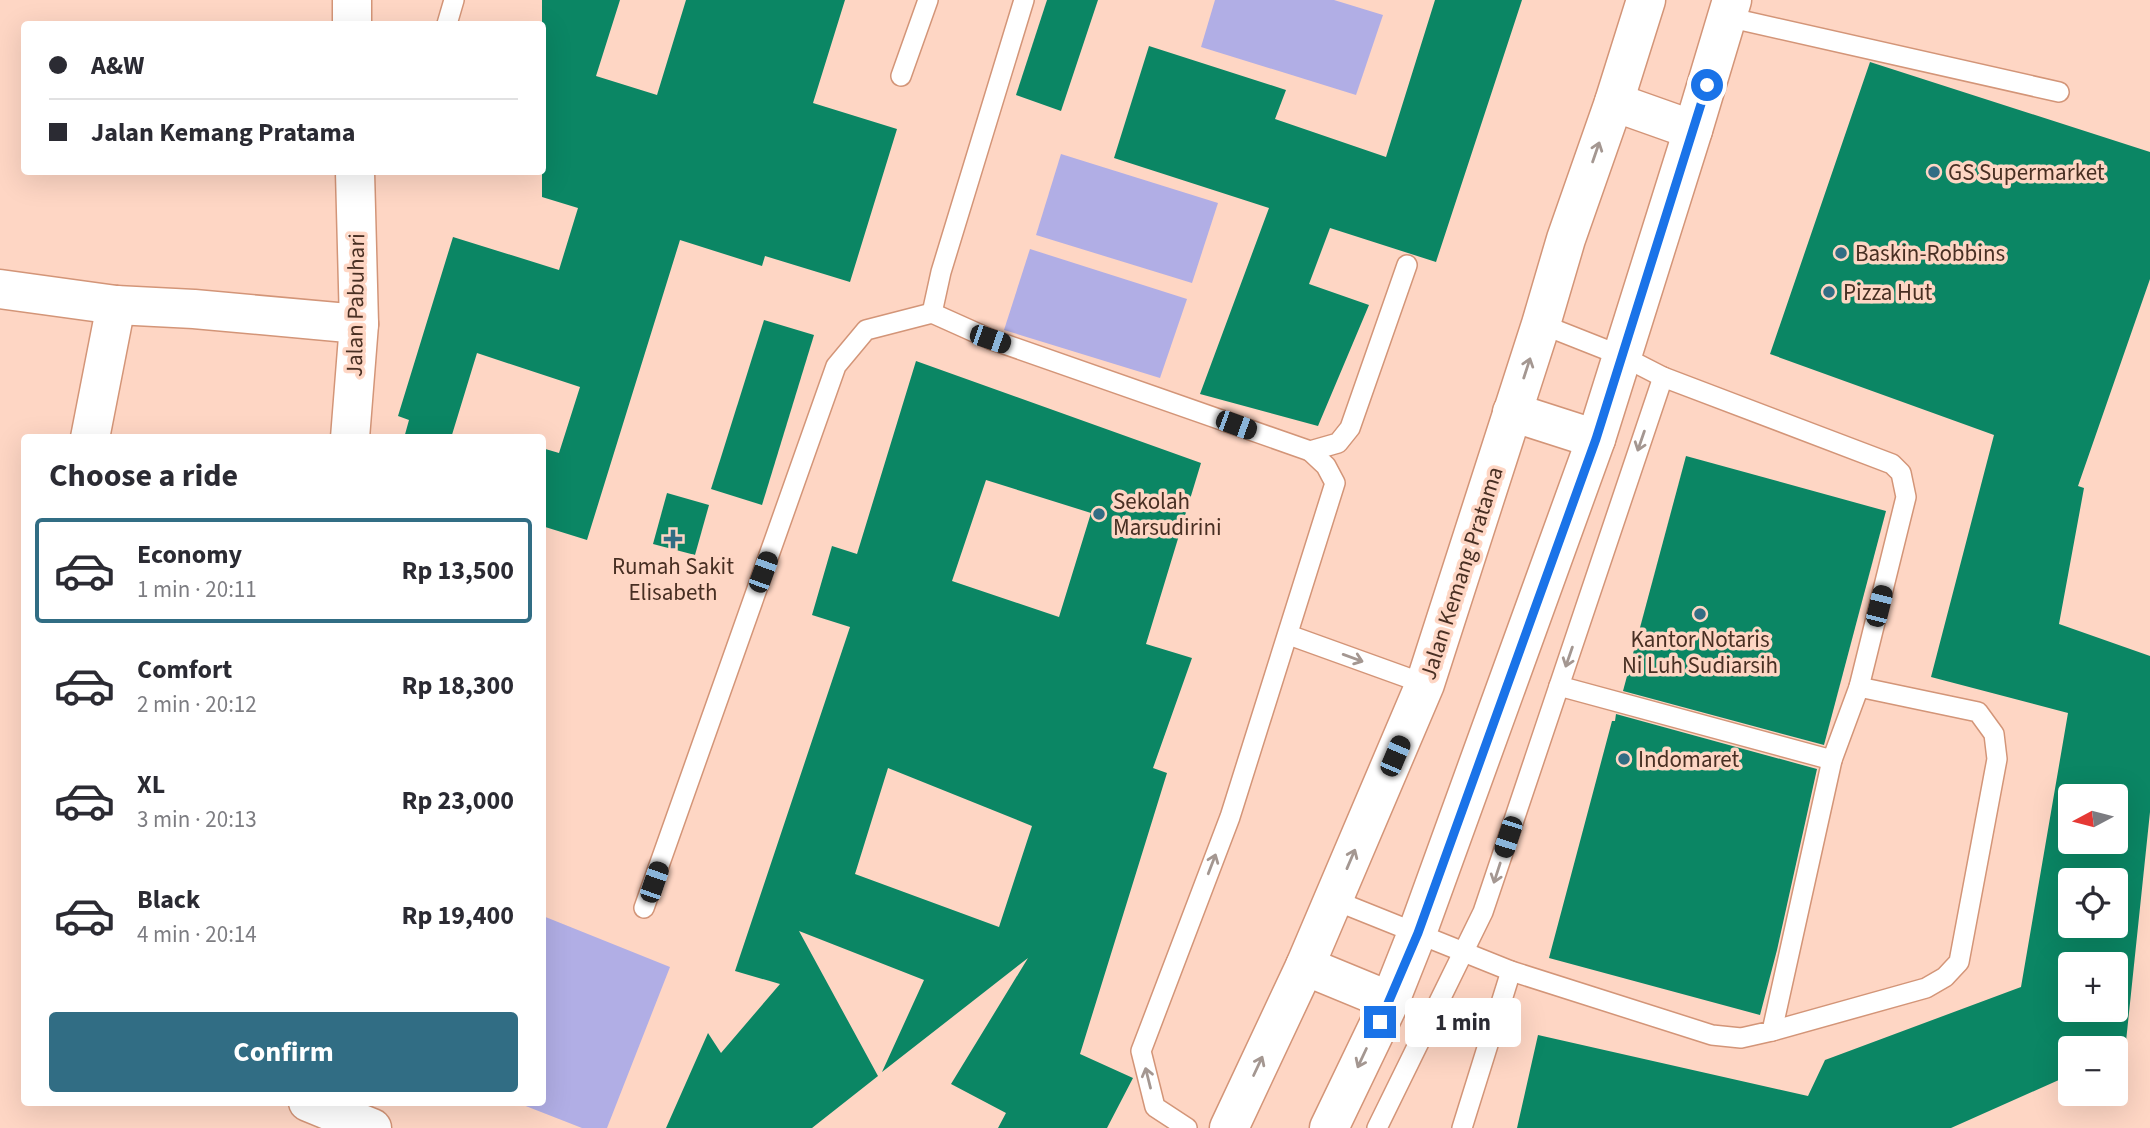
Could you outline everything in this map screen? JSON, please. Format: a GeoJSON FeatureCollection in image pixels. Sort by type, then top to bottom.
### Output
{"type":"FeatureCollection","features":[{"type":"Feature","properties":{"kind":"street"},"geometry":{"type":"LineString","coordinates":[[352,0],[352,21]]}},
{"type":"Feature","properties":{"kind":"street","name":"Jalan Kemang Pratama"},"geometry":{"type":"LineString","coordinates":[[1229,1128],[1305,966],[1425,684],[1566,239],[1646,0]]}},
{"type":"Feature","properties":{"kind":"street"},"geometry":{"type":"LineString","coordinates":[[1329,1128],[1390,1001],[1418,933],[1596,439],[1730,8]]}},
{"type":"Feature","properties":{"kind":"street"},"geometry":{"type":"LineString","coordinates":[[1614,102],[1693,130]]}},
{"type":"Feature","properties":{"kind":"street","name":"Jalan Pabuhari"},"geometry":{"type":"LineString","coordinates":[[351,434],[359,324],[355,175]]}},
{"type":"Feature","properties":{"kind":"street"},"geometry":{"type":"LineString","coordinates":[[0,289],[116,304],[359,324]]}},
{"type":"Feature","properties":{"kind":"street"},"geometry":{"type":"LineString","coordinates":[[91,434],[116,304]]}},
{"type":"Feature","properties":{"kind":"street"},"geometry":{"type":"LineString","coordinates":[[1513,412],[1596,439]]}},
{"type":"Feature","properties":{"kind":"street"},"geometry":{"type":"LineString","coordinates":[[1305,966],[1390,1001]]}},
{"type":"Feature","properties":{"kind":"street"},"geometry":{"type":"LineString","coordinates":[[317,1106],[364,1126]]}},
{"type":"Feature","properties":{"kind":"lane"},"geometry":{"type":"LineString","coordinates":[[448,21],[454,0]]}},
{"type":"Feature","properties":{"kind":"lane"},"geometry":{"type":"LineString","coordinates":[[901,76],[928,0]]}},
{"type":"Feature","properties":{"kind":"lane"},"geometry":{"type":"LineString","coordinates":[[932,313],[945,259],[1024,0]]}},
{"type":"Feature","properties":{"kind":"lane"},"geometry":{"type":"LineString","coordinates":[[1730,8],[2059,92]]}},
{"type":"Feature","properties":{"kind":"lane"},"geometry":{"type":"LineString","coordinates":[[1310,451],[1338,443],[1350,428],[1406,265]]}},
{"type":"Feature","properties":{"kind":"lane"},"geometry":{"type":"LineString","coordinates":[[645,908],[836,366],[866,330],[932,313],[990,339],[1310,451],[1326,466],[1335,483],[1230,817],[1141,1051],[1155,1107],[1187,1128]]}},
{"type":"Feature","properties":{"kind":"lane"},"geometry":{"type":"LineString","coordinates":[[1541,324],[1622,356],[1663,376],[1892,464],[1901,473],[1906,497],[1859,687],[1832,760],[1772,1031]]}},
{"type":"Feature","properties":{"kind":"lane"},"geometry":{"type":"LineString","coordinates":[[1377,1128],[1483,912],[1663,376]]}},
{"type":"Feature","properties":{"kind":"lane"},"geometry":{"type":"LineString","coordinates":[[1289,635],[1425,684]]}},
{"type":"Feature","properties":{"kind":"lane"},"geometry":{"type":"LineString","coordinates":[[1559,685],[1832,760]]}},
{"type":"Feature","properties":{"kind":"lane"},"geometry":{"type":"LineString","coordinates":[[1334,900],[1511,971],[1712,1035],[1741,1038],[1926,988],[1945,977],[1959,962],[1997,759],[1994,734],[1978,712],[1859,687]]}},
{"type":"Feature","properties":{"kind":"lane"},"geometry":{"type":"LineString","coordinates":[[1462,1128],[1511,971]]}},
{"type":"Feature","properties":{"kind":"shaded area"},"geometry":{"type":"Polygon","coordinates":[[[1215,0],[1334,0],[1383,15],[1356,95],[1201,47],[1215,0]]]}},
{"type":"Feature","properties":{"kind":"shaded area"},"geometry":{"type":"Polygon","coordinates":[[[1061,154],[1218,203],[1192,283],[1036,235],[1061,154]]]}},
{"type":"Feature","properties":{"kind":"shaded area"},"geometry":{"type":"Polygon","coordinates":[[[1030,249],[1187,299],[1160,378],[1004,330],[1030,249]]]}},
{"type":"Feature","properties":{"kind":"shaded area"},"geometry":{"type":"Polygon","coordinates":[[[546,917],[670,967],[607,1128],[582,1128],[526,1106],[546,1106],[546,917]]]}},
{"type":"Feature","properties":{"kind":"building"},"geometry":{"type":"Polygon","coordinates":[[[542,0],[620,0],[596,76],[657,95],[686,0],[845,0],[813,103],[897,129],[850,282],[765,256],[762,266],[680,240],[587,540],[546,527],[546,449],[559,453],[580,387],[477,353],[452,434],[405,434],[409,420],[398,416],[453,237],[559,270],[578,208],[542,197],[542,175],[546,175],[546,21],[542,21],[542,0]]]}},
{"type":"Feature","properties":{"kind":"building"},"geometry":{"type":"Polygon","coordinates":[[[1047,0],[1098,0],[1061,111],[1016,95],[1047,0]]]}},
{"type":"Feature","properties":{"kind":"building"},"geometry":{"type":"Polygon","coordinates":[[[1435,0],[1522,0],[1436,262],[1330,228],[1309,284],[1369,305],[1318,426],[1200,394],[1269,208],[1114,158],[1149,46],[1286,90],[1275,119],[1386,157],[1435,0]]]}},
{"type":"Feature","properties":{"kind":"building"},"geometry":{"type":"Polygon","coordinates":[[[1870,62],[2150,152],[2150,279],[2078,486],[2084,488],[2059,624],[2150,656],[2150,812],[2127,1036],[2058,1036],[2058,1080],[1951,1128],[1517,1128],[1538,1035],[1808,1096],[1825,1060],[2021,987],[2068,713],[1931,677],[1994,435],[1770,354],[1870,62]]]}},
{"type":"Feature","properties":{"kind":"building"},"geometry":{"type":"Polygon","coordinates":[[[764,320],[814,335],[762,505],[711,489],[764,320]]]}},
{"type":"Feature","properties":{"kind":"building"},"geometry":{"type":"Polygon","coordinates":[[[916,361],[1201,463],[1146,644],[1192,658],[1153,768],[1167,773],[1080,1054],[1133,1078],[1107,1128],[998,1128],[1006,1113],[951,1084],[1028,958],[882,1072],[924,980],[799,931],[878,1076],[812,1128],[666,1128],[708,1033],[721,1053],[780,984],[735,971],[850,627],[812,615],[832,546],[857,554],[916,361]],[[986,480],[952,581],[1059,617],[1091,513],[986,480]],[[888,768],[855,874],[999,927],[1032,826],[888,768]]]}},
{"type":"Feature","properties":{"kind":"building"},"geometry":{"type":"Polygon","coordinates":[[[1686,456],[1886,511],[1824,745],[1623,691],[1686,456]]]}},
{"type":"Feature","properties":{"kind":"building"},"geometry":{"type":"Polygon","coordinates":[[[667,493],[709,505],[695,555],[653,544],[667,493]]]}},
{"type":"Feature","properties":{"kind":"building"},"geometry":{"type":"Polygon","coordinates":[[[1616,714],[1817,769],[1760,1015],[1549,958],[1616,714]]]}},
{"type":"Feature","properties":{"kind":"place","name":"GS Supermarket"},"geometry":{"type":"Point","coordinates":[1934,172]}},
{"type":"Feature","properties":{"kind":"place","name":"Baskin-Robbins"},"geometry":{"type":"Point","coordinates":[1841,253]}},
{"type":"Feature","properties":{"kind":"place","name":"Pizza Hut"},"geometry":{"type":"Point","coordinates":[1829,292]}},
{"type":"Feature","properties":{"kind":"place","name":"Sekolah Marsudirini"},"geometry":{"type":"Point","coordinates":[1099,514]}},
{"type":"Feature","properties":{"kind":"place","name":"Rumah Sakit Elisabeth"},"geometry":{"type":"Point","coordinates":[673,539]}},
{"type":"Feature","properties":{"kind":"place","name":"Kantor Notaris Ni Luh Sudiarsih"},"geometry":{"type":"Point","coordinates":[1700,614]}},
{"type":"Feature","properties":{"kind":"place","name":"Indomaret"},"geometry":{"type":"Point","coordinates":[1624,759]}},
{"type":"Feature","properties":{"kind":"route"},"geometry":{"type":"LineString","coordinates":[[1380,1022],[1418,933],[1596,439],[1707,85]]}}]}
